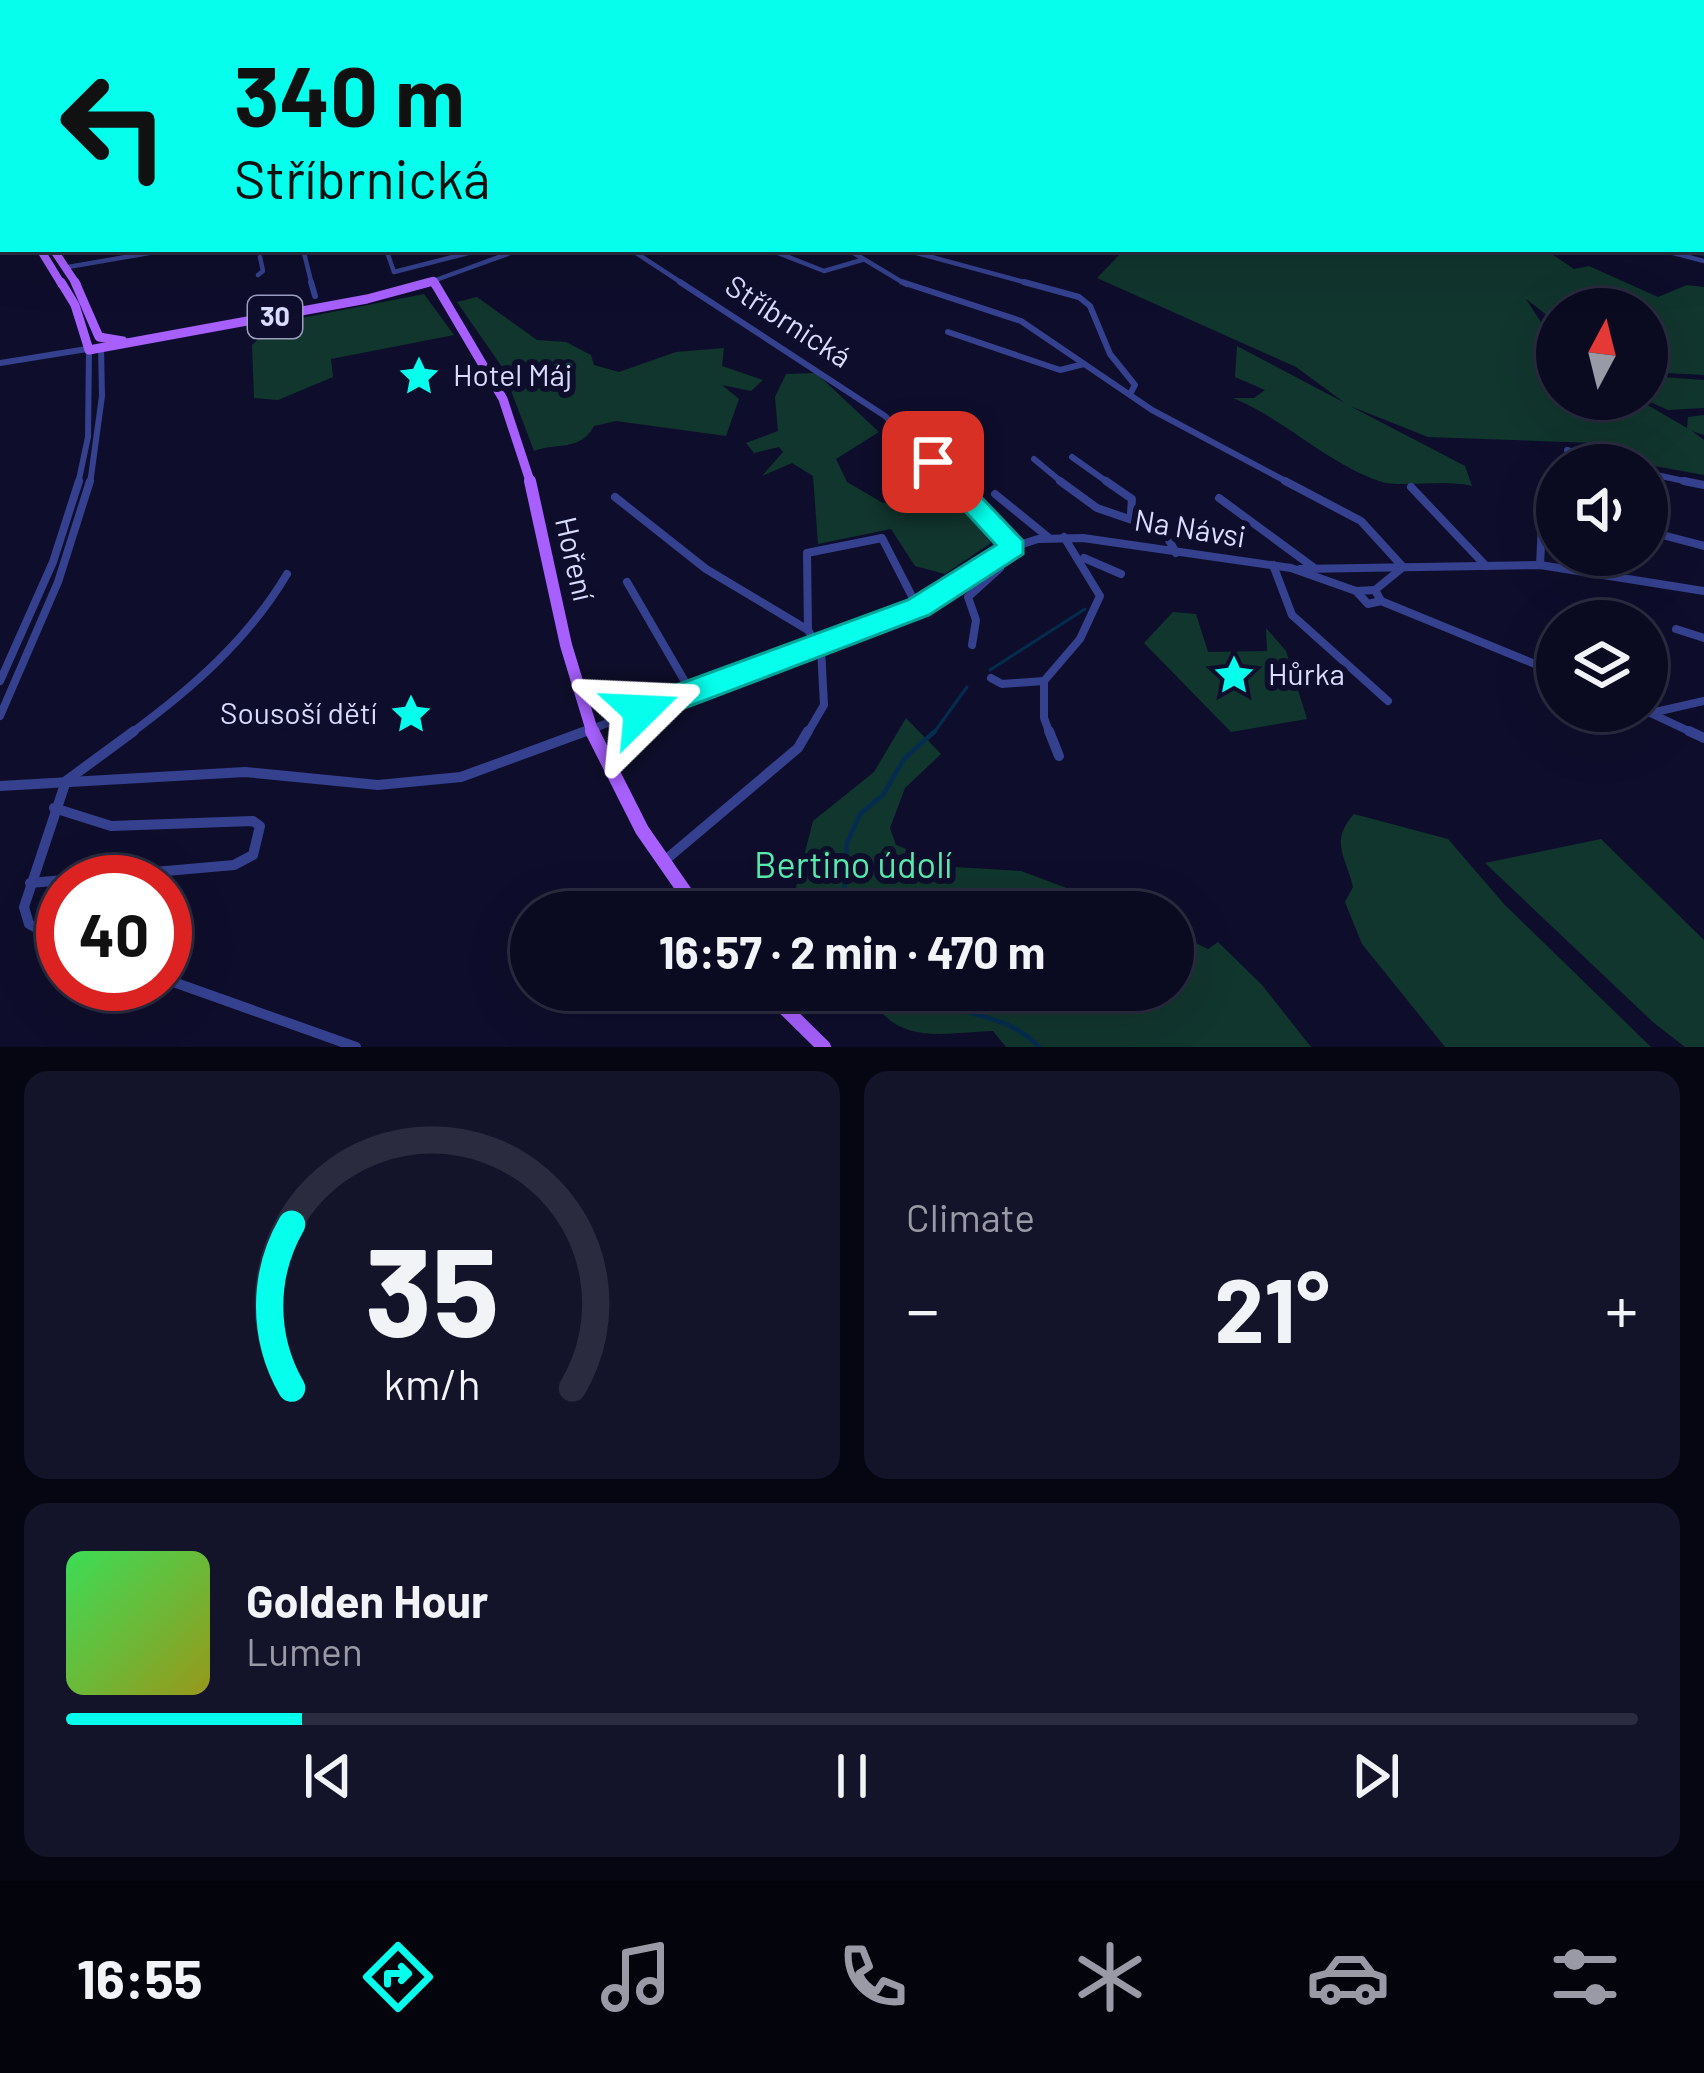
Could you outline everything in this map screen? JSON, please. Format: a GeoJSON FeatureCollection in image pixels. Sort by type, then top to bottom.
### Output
{"type":"FeatureCollection","features":[{"type":"Feature","properties":{"kind":"main road"},"geometry":{"type":"LineString","coordinates":[[42,252],[67,288],[88,349]]}},
{"type":"Feature","properties":{"kind":"main road"},"geometry":{"type":"LineString","coordinates":[[56,252],[68,267],[100,345]]}},
{"type":"Feature","properties":{"kind":"main road","name":"30"},"geometry":{"type":"LineString","coordinates":[[88,349],[433,281]]}},
{"type":"Feature","properties":{"kind":"main road","name":"Hoření"},"geometry":{"type":"LineString","coordinates":[[433,281],[495,379],[512,421],[592,731],[662,862],[683,891]]}},
{"type":"Feature","properties":{"kind":"main road"},"geometry":{"type":"LineString","coordinates":[[787,1011],[824,1047]]}},
{"type":"Feature","properties":{"kind":"street"},"geometry":{"type":"LineString","coordinates":[[304,252],[315,296]]}},
{"type":"Feature","properties":{"kind":"street"},"geometry":{"type":"LineString","coordinates":[[387,252],[394,272],[474,252]]}},
{"type":"Feature","properties":{"kind":"street"},"geometry":{"type":"LineString","coordinates":[[441,252],[444,261]]}},
{"type":"Feature","properties":{"kind":"street"},"geometry":{"type":"LineString","coordinates":[[433,281],[512,252]]}},
{"type":"Feature","properties":{"kind":"street","name":"Stříbrnická"},"geometry":{"type":"LineString","coordinates":[[634,252],[885,416],[1013,547]]}},
{"type":"Feature","properties":{"kind":"street"},"geometry":{"type":"LineString","coordinates":[[775,252],[824,271],[863,260]]}},
{"type":"Feature","properties":{"kind":"street"},"geometry":{"type":"LineString","coordinates":[[851,252],[907,285],[1021,321],[1130,394],[1361,521],[1403,567]]}},
{"type":"Feature","properties":{"kind":"street"},"geometry":{"type":"LineString","coordinates":[[913,252],[1079,297],[1090,306],[1110,353],[1135,385],[1130,394]]}},
{"type":"Feature","properties":{"kind":"street"},"geometry":{"type":"LineString","coordinates":[[1670,252],[1704,261]]}},
{"type":"Feature","properties":{"kind":"street"},"geometry":{"type":"LineString","coordinates":[[68,267],[149,253]]}},
{"type":"Feature","properties":{"kind":"street"},"geometry":{"type":"LineString","coordinates":[[258,275],[263,271],[260,257]]}},
{"type":"Feature","properties":{"kind":"street"},"geometry":{"type":"LineString","coordinates":[[948,332],[1060,370],[1085,364]]}},
{"type":"Feature","properties":{"kind":"street"},"geometry":{"type":"LineString","coordinates":[[0,716],[85,509],[103,430],[100,345]]}},
{"type":"Feature","properties":{"kind":"street"},"geometry":{"type":"LineString","coordinates":[[103,364],[116,346]]}},
{"type":"Feature","properties":{"kind":"street"},"geometry":{"type":"LineString","coordinates":[[64,353],[88,349]]}},
{"type":"Feature","properties":{"kind":"street"},"geometry":{"type":"LineString","coordinates":[[0,363],[88,349]]}},
{"type":"Feature","properties":{"kind":"street"},"geometry":{"type":"LineString","coordinates":[[0,681],[51,565],[79,484],[91,409],[88,349]]}},
{"type":"Feature","properties":{"kind":"street"},"geometry":{"type":"LineString","coordinates":[[1072,457],[1132,499],[1131,513]]}},
{"type":"Feature","properties":{"kind":"street"},"geometry":{"type":"LineString","coordinates":[[1034,459],[1097,508],[1131,513],[1171,538],[1176,553]]}},
{"type":"Feature","properties":{"kind":"street"},"geometry":{"type":"LineString","coordinates":[[1668,477],[1704,485]]}},
{"type":"Feature","properties":{"kind":"street"},"geometry":{"type":"LineString","coordinates":[[1411,487],[1431,518],[1473,547],[1486,566]]}},
{"type":"Feature","properties":{"kind":"street"},"geometry":{"type":"LineString","coordinates":[[995,494],[1048,537]]}},
{"type":"Feature","properties":{"kind":"street"},"geometry":{"type":"LineString","coordinates":[[615,496],[660,537],[808,630],[819,647],[824,705],[798,748],[662,862]]}},
{"type":"Feature","properties":{"kind":"street"},"geometry":{"type":"LineString","coordinates":[[1220,498],[1309,559],[1312,567]]}},
{"type":"Feature","properties":{"kind":"street"},"geometry":{"type":"LineString","coordinates":[[1059,756],[1048,738],[1044,681],[1098,609],[1100,596],[1064,536]]}},
{"type":"Feature","properties":{"kind":"street"},"geometry":{"type":"LineString","coordinates":[[1668,536],[1704,545]]}},
{"type":"Feature","properties":{"kind":"street","name":"Na Návsi"},"geometry":{"type":"LineString","coordinates":[[0,786],[245,772],[377,785],[482,771],[918,608],[1013,547],[1048,537],[1299,569],[1356,591],[1368,604],[1381,601],[1536,664]]}},
{"type":"Feature","properties":{"kind":"street"},"geometry":{"type":"LineString","coordinates":[[808,630],[808,553],[882,538],[918,608]]}},
{"type":"Feature","properties":{"kind":"street"},"geometry":{"type":"LineString","coordinates":[[1078,556],[1121,574]]}},
{"type":"Feature","properties":{"kind":"street"},"geometry":{"type":"LineString","coordinates":[[972,646],[976,620],[968,596],[1000,568],[994,558]]}},
{"type":"Feature","properties":{"kind":"street"},"geometry":{"type":"LineString","coordinates":[[1273,566],[1292,614],[1388,701]]}},
{"type":"Feature","properties":{"kind":"street"},"geometry":{"type":"LineString","coordinates":[[1299,569],[1536,566]]}},
{"type":"Feature","properties":{"kind":"street"},"geometry":{"type":"LineString","coordinates":[[1356,591],[1375,590],[1403,567]]}},
{"type":"Feature","properties":{"kind":"street"},"geometry":{"type":"LineString","coordinates":[[36,928],[28,924],[24,907],[65,781],[194,686],[270,603],[286,574]]}},
{"type":"Feature","properties":{"kind":"street"},"geometry":{"type":"LineString","coordinates":[[1606,576],[1704,591]]}},
{"type":"Feature","properties":{"kind":"street"},"geometry":{"type":"LineString","coordinates":[[627,582],[691,692]]}},
{"type":"Feature","properties":{"kind":"street"},"geometry":{"type":"LineString","coordinates":[[1375,590],[1381,601]]}},
{"type":"Feature","properties":{"kind":"street"},"geometry":{"type":"LineString","coordinates":[[1676,628],[1704,638]]}},
{"type":"Feature","properties":{"kind":"street"},"geometry":{"type":"LineString","coordinates":[[991,678],[1002,684],[1044,681]]}},
{"type":"Feature","properties":{"kind":"street"},"geometry":{"type":"LineString","coordinates":[[1668,708],[1704,701]]}},
{"type":"Feature","properties":{"kind":"street"},"geometry":{"type":"LineString","coordinates":[[1668,721],[1704,738]]}},
{"type":"Feature","properties":{"kind":"street"},"geometry":{"type":"LineString","coordinates":[[30,883],[234,865],[253,855],[260,826],[253,821],[111,826],[53,808]]}},
{"type":"Feature","properties":{"kind":"street"},"geometry":{"type":"LineString","coordinates":[[192,989],[356,1047]]}},
{"type":"Feature","properties":{"kind":"green space"},"geometry":{"type":"Polygon","coordinates":[[[1122,252],[1551,252],[1574,269],[1589,266],[1638,288],[1536,288],[1536,307],[1526,299],[1536,314],[1536,420],[1668,417],[1687,428],[1688,417],[1704,415],[1704,435],[1692,431],[1704,440],[1704,475],[1668,468],[1668,444],[1428,437],[1350,406],[1465,466],[1472,486],[1379,481],[1233,398],[1254,398],[1265,390],[1235,377],[1237,346],[1345,403],[1296,367],[1097,278],[1122,252]]]}},
{"type":"Feature","properties":{"kind":"green space"},"geometry":{"type":"Polygon","coordinates":[[[1687,285],[1704,287],[1704,375],[1668,373],[1668,293],[1687,285]]]}},
{"type":"Feature","properties":{"kind":"green space"},"geometry":{"type":"Polygon","coordinates":[[[424,294],[454,335],[331,359],[333,377],[278,400],[254,398],[252,345],[276,323],[424,294]]]}},
{"type":"Feature","properties":{"kind":"green space"},"geometry":{"type":"Polygon","coordinates":[[[477,297],[537,340],[566,342],[591,355],[594,365],[619,372],[676,352],[724,348],[722,366],[763,380],[751,391],[722,385],[739,399],[726,436],[616,421],[594,426],[575,443],[534,451],[502,367],[457,302],[477,297]]]}},
{"type":"Feature","properties":{"kind":"green space"},"geometry":{"type":"Polygon","coordinates":[[[816,373],[879,432],[836,459],[847,482],[883,503],[920,494],[907,481],[926,466],[991,543],[945,574],[915,566],[891,529],[818,544],[813,476],[792,463],[762,476],[783,452],[779,447],[754,453],[746,443],[778,431],[775,397],[786,374],[816,373]]]}},
{"type":"Feature","properties":{"kind":"green space"},"geometry":{"type":"Polygon","coordinates":[[[1668,377],[1704,380],[1704,408],[1668,410],[1668,377]]]}},
{"type":"Feature","properties":{"kind":"green space"},"geometry":{"type":"Polygon","coordinates":[[[1173,612],[1196,614],[1208,652],[1267,651],[1266,628],[1286,651],[1307,719],[1231,732],[1144,643],[1173,612]]]}},
{"type":"Feature","properties":{"kind":"green space","name":"Bertino údolí"},"geometry":{"type":"Polygon","coordinates":[[[906,718],[941,754],[905,788],[890,828],[896,845],[954,867],[1021,871],[1075,891],[795,891],[813,821],[874,772],[906,718]]]}},
{"type":"Feature","properties":{"kind":"green space"},"geometry":{"type":"Polygon","coordinates":[[[1354,814],[1448,839],[1504,904],[1651,1047],[1445,1047],[1362,944],[1345,902],[1353,887],[1341,841],[1354,814]]]}},
{"type":"Feature","properties":{"kind":"green space"},"geometry":{"type":"Polygon","coordinates":[[[1601,839],[1704,940],[1704,1047],[1685,1047],[1654,1023],[1485,863],[1601,839]]]}},
{"type":"Feature","properties":{"kind":"green space"},"geometry":{"type":"Polygon","coordinates":[[[1194,942],[1208,949],[1218,942],[1262,985],[1311,1047],[1006,1047],[993,1031],[920,1033],[891,1021],[881,1011],[1194,1011],[1194,942]]]}},
{"type":"Feature","properties":{"kind":"waterway"},"geometry":{"type":"LineString","coordinates":[[1692,252],[1704,255]]}},
{"type":"Feature","properties":{"kind":"waterway"},"geometry":{"type":"LineString","coordinates":[[990,670],[1085,609]]}},
{"type":"Feature","properties":{"kind":"waterway"},"geometry":{"type":"LineString","coordinates":[[933,734],[967,687]]}},
{"type":"Feature","properties":{"kind":"waterway"},"geometry":{"type":"LineString","coordinates":[[845,891],[847,843],[860,814],[883,795],[904,759],[935,731]]}},
{"type":"Feature","properties":{"kind":"waterway"},"geometry":{"type":"LineString","coordinates":[[964,1011],[1010,1026],[1039,1047]]}},
{"type":"Feature","properties":{"kind":"place","name":"Hotel Máj"},"geometry":{"type":"Point","coordinates":[419,376]}},
{"type":"Feature","properties":{"kind":"place","name":"Hůrka"},"geometry":{"type":"Point","coordinates":[1234,675]}},
{"type":"Feature","properties":{"kind":"place","name":"Sousoší dětí"},"geometry":{"type":"Point","coordinates":[411,714]}},
{"type":"Feature","properties":{"kind":"route"},"geometry":{"type":"LineString","coordinates":[[641,711],[918,608],[1013,547],[933,462]]}}]}
